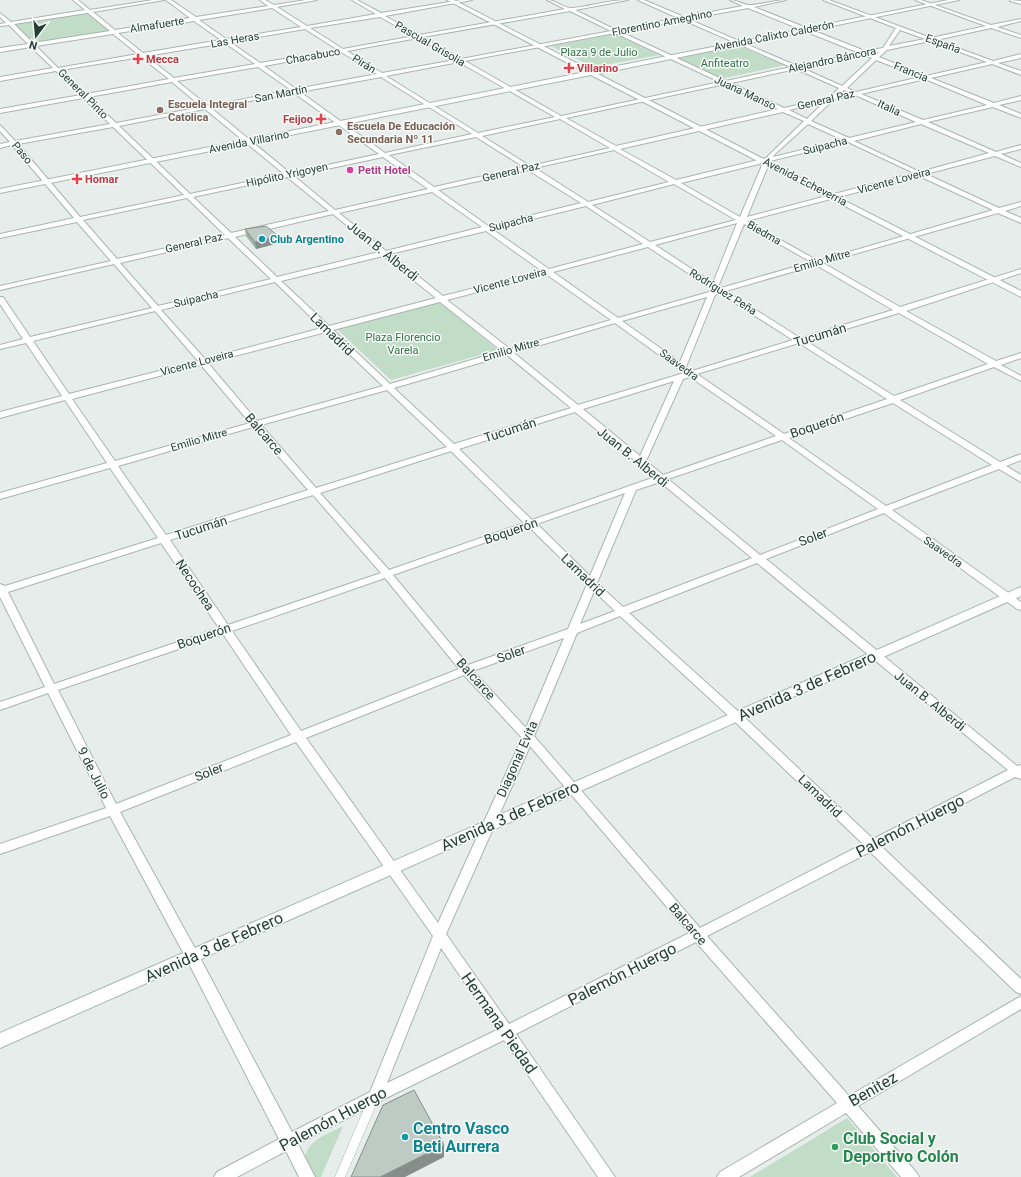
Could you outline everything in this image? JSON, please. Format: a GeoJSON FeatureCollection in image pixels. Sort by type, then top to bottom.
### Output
{"type":"FeatureCollection","features":[{"type":"Feature","properties":{"kind":"main road","name":"Avenida Calixto Calderón"},"geometry":{"type":"LineString","coordinates":[[928,4],[942,0]]}},
{"type":"Feature","properties":{"kind":"main road","name":"Avenida Calixto Calderón"},"geometry":{"type":"LineString","coordinates":[[590,72],[928,4],[956,0]]}},
{"type":"Feature","properties":{"kind":"main road","name":"Avenida Echeverría"},"geometry":{"type":"LineString","coordinates":[[453,1],[766,161],[832,197],[1021,294]]}},
{"type":"Feature","properties":{"kind":"main road","name":"Avenida Villarino"},"geometry":{"type":"LineString","coordinates":[[0,187],[150,160],[590,72]]}},
{"type":"Feature","properties":{"kind":"main road","name":"Avenida Villarino"},"geometry":{"type":"LineString","coordinates":[[0,191],[45,180]]}},
{"type":"Feature","properties":{"kind":"main road","name":"Avenida 3 de Febrero"},"geometry":{"type":"LineString","coordinates":[[0,1041],[487,827],[571,788],[737,717],[1021,591]]}},
{"type":"Feature","properties":{"kind":"street","name":"Juan B. Alberdi"},"geometry":{"type":"LineString","coordinates":[[75,0],[288,175],[507,351],[575,409],[758,558],[875,656],[1019,772]]}},
{"type":"Feature","properties":{"kind":"street"},"geometry":{"type":"LineString","coordinates":[[0,25],[162,0]]}},
{"type":"Feature","properties":{"kind":"street","name":"Saavedra"},"geometry":{"type":"LineString","coordinates":[[168,0],[691,374],[783,437],[1021,607]]}},
{"type":"Feature","properties":{"kind":"street","name":"Pirán"},"geometry":{"type":"LineString","coordinates":[[262,0],[427,105]]}},
{"type":"Feature","properties":{"kind":"street","name":"Almafuerte"},"geometry":{"type":"LineString","coordinates":[[0,50],[315,0]]}},
{"type":"Feature","properties":{"kind":"street","name":"Pascual Grisolia"},"geometry":{"type":"LineString","coordinates":[[354,0],[508,88]]}},
{"type":"Feature","properties":{"kind":"street","name":"Las Heras"},"geometry":{"type":"LineString","coordinates":[[0,79],[306,28],[453,1],[470,0]]}},
{"type":"Feature","properties":{"kind":"street","name":"Juana Manso"},"geometry":{"type":"LineString","coordinates":[[549,0],[1021,221]]}},
{"type":"Feature","properties":{"kind":"street","name":"Chacabuco"},"geometry":{"type":"LineString","coordinates":[[0,111],[626,0]]}},
{"type":"Feature","properties":{"kind":"street","name":"Italia"},"geometry":{"type":"LineString","coordinates":[[640,0],[1021,165]]}},
{"type":"Feature","properties":{"kind":"street","name":"Francia"},"geometry":{"type":"LineString","coordinates":[[732,0],[1021,116]]}},
{"type":"Feature","properties":{"kind":"street","name":"Florentino Ameghino"},"geometry":{"type":"LineString","coordinates":[[540,46],[784,0]]}},
{"type":"Feature","properties":{"kind":"street","name":"España"},"geometry":{"type":"LineString","coordinates":[[825,0],[1021,73]]}},
{"type":"Feature","properties":{"kind":"street"},"geometry":{"type":"LineString","coordinates":[[917,0],[1021,37]]}},
{"type":"Feature","properties":{"kind":"street"},"geometry":{"type":"LineString","coordinates":[[1012,0],[1021,3]]}},
{"type":"Feature","properties":{"kind":"street","name":"General Pinto"},"geometry":{"type":"LineString","coordinates":[[0,14],[59,69],[150,160]]}},
{"type":"Feature","properties":{"kind":"street","name":"Alejandro Báncora"},"geometry":{"type":"LineString","coordinates":[[644,99],[1021,20]]}},
{"type":"Feature","properties":{"kind":"street"},"geometry":{"type":"LineString","coordinates":[[682,367],[716,290],[766,161],[885,49],[899,28]]}},
{"type":"Feature","properties":{"kind":"street","name":"San Martín"},"geometry":{"type":"LineString","coordinates":[[0,146],[540,46]]}},
{"type":"Feature","properties":{"kind":"street","name":"General Paz"},"geometry":{"type":"LineString","coordinates":[[0,288],[1021,56]]}},
{"type":"Feature","properties":{"kind":"street","name":"Biedma"},"geometry":{"type":"LineString","coordinates":[[508,88],[1021,379]]}},
{"type":"Feature","properties":{"kind":"street","name":"Suipacha"},"geometry":{"type":"LineString","coordinates":[[0,347],[488,229],[847,140],[924,123],[1021,98]]}},
{"type":"Feature","properties":{"kind":"street","name":"Hipólito Yrigoyen"},"geometry":{"type":"LineString","coordinates":[[0,236],[644,99]]}},
{"type":"Feature","properties":{"kind":"street","name":"Rodríguez Peña"},"geometry":{"type":"LineString","coordinates":[[427,105],[649,244],[716,290],[801,340],[1021,479]]}},
{"type":"Feature","properties":{"kind":"street","name":"Paso"},"geometry":{"type":"LineString","coordinates":[[0,127],[45,180]]}},
{"type":"Feature","properties":{"kind":"street","name":"Vicente Loveira"},"geometry":{"type":"LineString","coordinates":[[0,415],[1021,147]]}},
{"type":"Feature","properties":{"kind":"street","name":"Lamadrid"},"geometry":{"type":"LineString","coordinates":[[150,160],[453,448],[592,582],[621,612],[737,717],[1021,988]]}},
{"type":"Feature","properties":{"kind":"street","name":"Balcarce"},"geometry":{"type":"LineString","coordinates":[[45,180],[387,574],[466,670],[528,736],[698,935],[911,1177]]}},
{"type":"Feature","properties":{"kind":"street","name":"Emilio Mitre"},"geometry":{"type":"LineString","coordinates":[[0,496],[388,387],[716,290],[1021,204]]}},
{"type":"Feature","properties":{"kind":"street","name":"Tucumán"},"geometry":{"type":"LineString","coordinates":[[1,590],[164,540],[575,409],[900,310],[1021,271]]}},
{"type":"Feature","properties":{"kind":"street","name":"Necochea"},"geometry":{"type":"LineString","coordinates":[[0,299],[298,736],[393,868]]}},
{"type":"Feature","properties":{"kind":"street","name":"Boquerón"},"geometry":{"type":"LineString","coordinates":[[0,706],[895,399],[1021,354]]}},
{"type":"Feature","properties":{"kind":"street"},"geometry":{"type":"LineString","coordinates":[[641,463],[680,377]]}},
{"type":"Feature","properties":{"kind":"street","name":"Soler"},"geometry":{"type":"LineString","coordinates":[[0,849],[113,810],[466,670],[572,631],[1021,457]]}},
{"type":"Feature","properties":{"kind":"street","name":"Diagonal Evita"},"geometry":{"type":"LineString","coordinates":[[375,1096],[439,936],[528,736],[632,488]]}},
{"type":"Feature","properties":{"kind":"street","name":"9 de Julio"},"geometry":{"type":"LineString","coordinates":[[1,590],[113,810],[192,956],[307,1177]]}},
{"type":"Feature","properties":{"kind":"street","name":"Palemón Huergo"},"geometry":{"type":"LineString","coordinates":[[222,1177],[375,1096],[505,1033],[1019,772]]}},
{"type":"Feature","properties":{"kind":"street","name":"Hermana Piedad"},"geometry":{"type":"LineString","coordinates":[[393,868],[505,1033],[607,1177]]}},
{"type":"Feature","properties":{"kind":"street","name":"Benitez"},"geometry":{"type":"LineString","coordinates":[[725,1177],[1021,1002]]}},
{"type":"Feature","properties":{"kind":"street"},"geometry":{"type":"LineString","coordinates":[[340,1177],[375,1096]]}},
{"type":"Feature","properties":{"kind":"green space"},"geometry":{"type":"Polygon","coordinates":[[[85,12],[111,32],[31,45],[15,24],[85,12]]]}},
{"type":"Feature","properties":{"kind":"green space","name":"Plaza 9 de Julio"},"geometry":{"type":"Polygon","coordinates":[[[615,34],[659,55],[593,67],[551,46],[615,34]]]}},
{"type":"Feature","properties":{"kind":"green space","name":"Anfiteatro"},"geometry":{"type":"Polygon","coordinates":[[[739,46],[785,65],[720,79],[677,58],[739,46]]]}},
{"type":"Feature","properties":{"kind":"green space","name":"Plaza Florencio Varela"},"geometry":{"type":"Polygon","coordinates":[[[438,301],[498,350],[391,380],[335,327],[438,301]]]}},
{"type":"Feature","properties":{"kind":"green space","name":"Club Social y Deportivo Colón"},"geometry":{"type":"Polygon","coordinates":[[[847,1118],[897,1177],[750,1177],[847,1118]]]}},
{"type":"Feature","properties":{"kind":"green space"},"geometry":{"type":"Polygon","coordinates":[[[343,1126],[321,1177],[315,1177],[305,1158],[307,1151],[314,1142],[343,1126]]]}},
{"type":"Feature","properties":{"kind":"building"},"geometry":{"type":"Polygon","coordinates":[[[266,226],[278,236],[255,242],[245,229],[266,226]]]}},
{"type":"Feature","properties":{"kind":"building","name":"Centro Vasco Beti Aurrera"},"geometry":{"type":"Polygon","coordinates":[[[414,1090],[444,1145],[380,1177],[351,1177],[383,1105],[414,1090]]]}},
{"type":"Feature","properties":{"kind":"place","name":"Mecca"},"geometry":{"type":"Point","coordinates":[138,59]}},
{"type":"Feature","properties":{"kind":"place","name":"Villarino"},"geometry":{"type":"Point","coordinates":[569,68]}},
{"type":"Feature","properties":{"kind":"place","name":"Escuela Integral Catolica"},"geometry":{"type":"Point","coordinates":[160,110]}},
{"type":"Feature","properties":{"kind":"place","name":"Feijoo"},"geometry":{"type":"Point","coordinates":[321,119]}},
{"type":"Feature","properties":{"kind":"place","name":"Escuela De Educación Secundaria Nº 11"},"geometry":{"type":"Point","coordinates":[339,132]}},
{"type":"Feature","properties":{"kind":"place","name":"Petit Hotel"},"geometry":{"type":"Point","coordinates":[350,170]}},
{"type":"Feature","properties":{"kind":"place","name":"Homar"},"geometry":{"type":"Point","coordinates":[77,179]}},
{"type":"Feature","properties":{"kind":"place","name":"Club Argentino"},"geometry":{"type":"Point","coordinates":[262,239]}},
{"type":"Feature","properties":{"kind":"place","name":"Centro Vasco Beti Aurrera"},"geometry":{"type":"Point","coordinates":[405,1137]}},
{"type":"Feature","properties":{"kind":"place","name":"Club Social y Deportivo Colón"},"geometry":{"type":"Point","coordinates":[835,1147]}}]}
